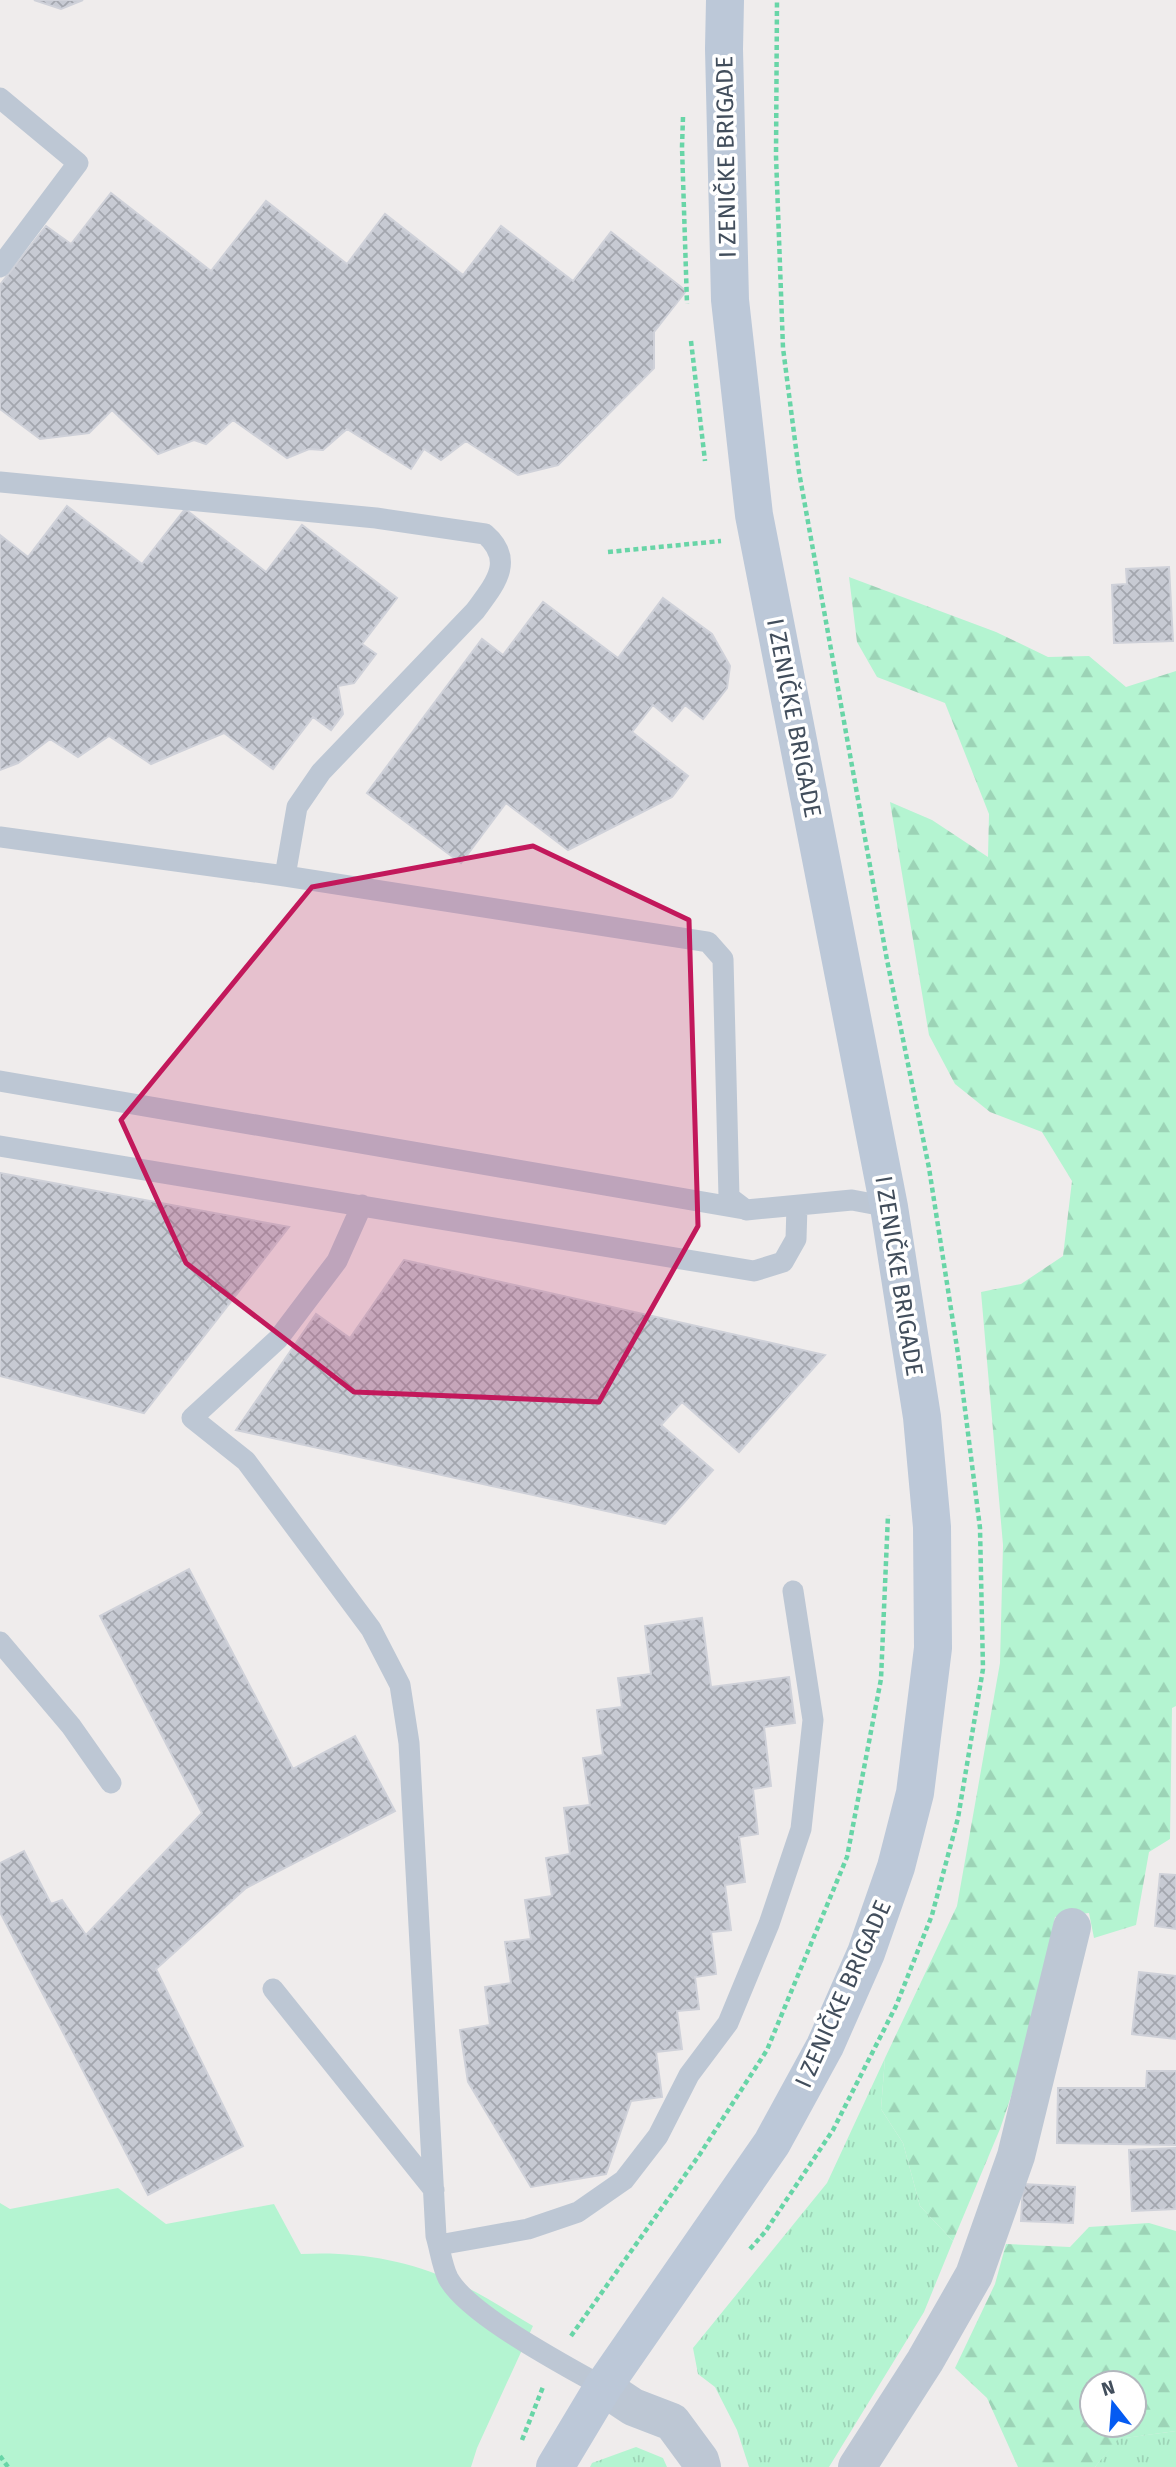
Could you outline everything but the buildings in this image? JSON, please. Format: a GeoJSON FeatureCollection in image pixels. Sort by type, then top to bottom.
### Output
{"type":"FeatureCollection","features":[{"type":"Feature","properties":{"kind":"street","name":"I ZENIČKE BRIGADE"},"geometry":{"type":"LineString","coordinates":[[555,2467],[603,2388],[772,2143],[825,2046],[870,1940],[896,1867],[915,1793],[933,1648],[932,1527],[922,1417],[889,1207],[754,515],[730,300],[725,0]]}},
{"type":"Feature","properties":{"kind":"street"},"geometry":{"type":"LineString","coordinates":[[857,2467],[925,2361],[974,2275],[1016,2156],[1072,1927]]}},
{"type":"Feature","properties":{"kind":"street"},"geometry":{"type":"LineString","coordinates":[[603,2388],[633,2407],[672,2423],[700,2460],[702,2467]]}},
{"type":"Feature","properties":{"kind":"lane"},"geometry":{"type":"LineString","coordinates":[[0,98],[78,163],[0,267]]}},
{"type":"Feature","properties":{"kind":"lane"},"geometry":{"type":"LineString","coordinates":[[0,482],[376,518],[485,534],[496,545],[501,559],[494,584],[475,611],[320,772],[307,789],[297,807],[285,876]]}},
{"type":"Feature","properties":{"kind":"lane"},"geometry":{"type":"LineString","coordinates":[[0,837],[285,876],[708,942],[723,959],[729,1197],[746,1210]]}},
{"type":"Feature","properties":{"kind":"lane"},"geometry":{"type":"LineString","coordinates":[[0,1081],[746,1210],[852,1200],[889,1207]]}},
{"type":"Feature","properties":{"kind":"lane"},"geometry":{"type":"LineString","coordinates":[[0,1146],[754,1271],[783,1262],[796,1239],[797,1206]]}},
{"type":"Feature","properties":{"kind":"lane"},"geometry":{"type":"LineString","coordinates":[[362,1205],[337,1261],[278,1339],[192,1418],[246,1461],[371,1629],[400,1685],[409,1742],[436,2236],[447,2276],[463,2298],[490,2318],[603,2388]]}},
{"type":"Feature","properties":{"kind":"lane"},"geometry":{"type":"LineString","coordinates":[[439,2245],[541,2225],[578,2212],[624,2180],[658,2136],[689,2075],[728,2023],[769,1924],[801,1829],[813,1720],[793,1591]]}},
{"type":"Feature","properties":{"kind":"lane"},"geometry":{"type":"LineString","coordinates":[[0,1642],[71,1726],[111,1783]]}},
{"type":"Feature","properties":{"kind":"lane"},"geometry":{"type":"LineString","coordinates":[[273,1989],[433,2190]]}},
{"type":"Feature","properties":{"kind":"path"},"geometry":{"type":"LineString","coordinates":[[748,2252],[765,2232],[833,2130],[896,2006],[932,1915],[958,1818],[983,1669],[980,1528],[958,1354],[929,1168],[887,960],[799,471],[783,348],[776,156],[777,0]]}},
{"type":"Feature","properties":{"kind":"path"},"geometry":{"type":"LineString","coordinates":[[608,552],[722,540]]}},
{"type":"Feature","properties":{"kind":"path"},"geometry":{"type":"LineString","coordinates":[[0,2456],[8,2467]]}},
{"type":"Feature","properties":{"kind":"highlighted area"},"geometry":{"type":"Polygon","coordinates":[[[533,846],[689,920],[698,1226],[599,1402],[354,1392],[186,1263],[121,1120],[312,887],[533,846]]]}},
{"type":"Feature","properties":{"kind":"green space"},"geometry":{"type":"Polygon","coordinates":[[[849,577],[996,632],[1048,657],[1089,656],[1126,687],[1176,671],[1176,1706],[1172,1708],[1170,1839],[1149,1852],[1136,1925],[1094,1938],[1089,1913],[1055,1917],[1031,2037],[1000,2129],[953,2241],[920,2206],[903,2143],[881,2109],[885,2058],[957,1906],[1000,1663],[1003,1545],[981,1292],[1021,1284],[1063,1256],[1072,1181],[1042,1132],[990,1112],[955,1084],[929,1035],[890,802],[932,820],[988,857],[989,814],[945,703],[877,677],[857,642],[849,577]]]}},
{"type":"Feature","properties":{"kind":"green space"},"geometry":{"type":"Polygon","coordinates":[[[885,2058],[881,2109],[903,2143],[920,2206],[953,2241],[924,2312],[829,2467],[749,2467],[737,2430],[715,2387],[698,2374],[693,2348],[827,2183],[885,2058]]]}},
{"type":"Feature","properties":{"kind":"green space"},"geometry":{"type":"Polygon","coordinates":[[[118,2188],[166,2224],[274,2204],[301,2254],[359,2255],[417,2267],[463,2286],[533,2326],[477,2448],[471,2467],[0,2467],[0,2203],[10,2209],[118,2188]]]}},
{"type":"Feature","properties":{"kind":"green space"},"geometry":{"type":"Polygon","coordinates":[[[1149,2223],[1176,2231],[1176,2431],[1148,2435],[1148,2369],[1078,2369],[1078,2439],[1118,2439],[1095,2467],[1018,2467],[987,2398],[955,2368],[995,2284],[1006,2244],[1070,2247],[1089,2227],[1149,2223]]]}},
{"type":"Feature","properties":{"kind":"green space"},"geometry":{"type":"Polygon","coordinates":[[[1176,2431],[1176,2467],[1095,2467],[1117,2439],[1148,2439],[1148,2435],[1176,2431]]]}},
{"type":"Feature","properties":{"kind":"green space"},"geometry":{"type":"Polygon","coordinates":[[[636,2447],[663,2458],[667,2467],[590,2467],[592,2463],[636,2447]]]}}]}
